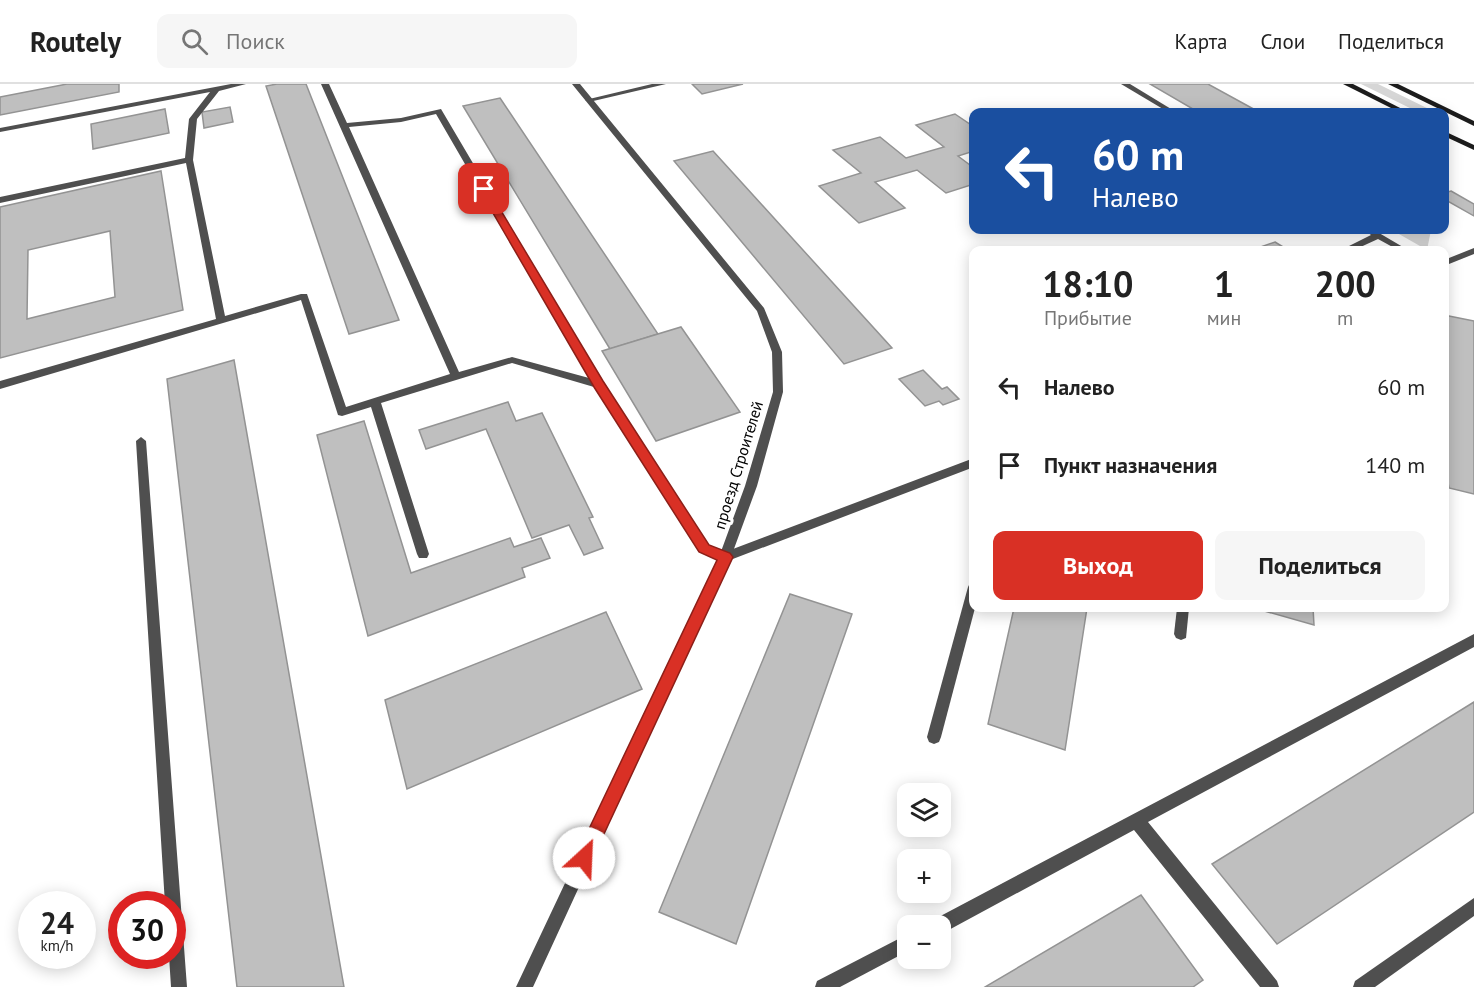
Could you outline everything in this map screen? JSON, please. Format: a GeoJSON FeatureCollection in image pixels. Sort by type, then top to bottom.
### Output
{"type":"FeatureCollection","features":[{"type":"Feature","properties":{"kind":"main road"},"geometry":{"type":"LineString","coordinates":[[1347,84],[1396,108]]}},
{"type":"Feature","properties":{"kind":"main road"},"geometry":{"type":"LineString","coordinates":[[1392,84],[1441,108]]}},
{"type":"Feature","properties":{"kind":"main road"},"geometry":{"type":"LineString","coordinates":[[1449,112],[1474,124]]}},
{"type":"Feature","properties":{"kind":"main road"},"geometry":{"type":"LineString","coordinates":[[1449,136],[1474,148]]}},
{"type":"Feature","properties":{"kind":"street"},"geometry":{"type":"LineString","coordinates":[[0,130],[242,84]]}},
{"type":"Feature","properties":{"kind":"street"},"geometry":{"type":"LineString","coordinates":[[325,84],[456,376]]}},
{"type":"Feature","properties":{"kind":"street","name":"проезд Строителей"},"geometry":{"type":"LineString","coordinates":[[524,987],[726,557],[778,392],[777,352],[761,310],[576,84]]}},
{"type":"Feature","properties":{"kind":"street"},"geometry":{"type":"LineString","coordinates":[[589,100],[662,84]]}},
{"type":"Feature","properties":{"kind":"street"},"geometry":{"type":"LineString","coordinates":[[1125,84],[1165,108]]}},
{"type":"Feature","properties":{"kind":"street"},"geometry":{"type":"LineString","coordinates":[[217,88],[193,119],[189,160],[221,320]]}},
{"type":"Feature","properties":{"kind":"street"},"geometry":{"type":"LineString","coordinates":[[344,124],[401,120],[438,111],[598,384],[704,549],[726,557],[969,464]]}},
{"type":"Feature","properties":{"kind":"street"},"geometry":{"type":"LineString","coordinates":[[0,200],[189,160]]}},
{"type":"Feature","properties":{"kind":"street"},"geometry":{"type":"LineString","coordinates":[[1356,246],[1378,235],[1397,246]]}},
{"type":"Feature","properties":{"kind":"street"},"geometry":{"type":"LineString","coordinates":[[1449,261],[1474,250]]}},
{"type":"Feature","properties":{"kind":"street"},"geometry":{"type":"LineString","coordinates":[[0,385],[304,296],[342,412],[512,360],[598,384]]}},
{"type":"Feature","properties":{"kind":"street"},"geometry":{"type":"LineString","coordinates":[[375,401],[423,554]]}},
{"type":"Feature","properties":{"kind":"street"},"geometry":{"type":"LineString","coordinates":[[141,441],[179,987]]}},
{"type":"Feature","properties":{"kind":"street"},"geometry":{"type":"LineString","coordinates":[[934,737],[969,606]]}},
{"type":"Feature","properties":{"kind":"street"},"geometry":{"type":"LineString","coordinates":[[1181,634],[1183,612]]}},
{"type":"Feature","properties":{"kind":"street"},"geometry":{"type":"LineString","coordinates":[[951,920],[1474,640]]}},
{"type":"Feature","properties":{"kind":"street"},"geometry":{"type":"LineString","coordinates":[[1137,821],[1271,987]]}},
{"type":"Feature","properties":{"kind":"street"},"geometry":{"type":"LineString","coordinates":[[1361,987],[1474,906]]}},
{"type":"Feature","properties":{"kind":"street"},"geometry":{"type":"LineString","coordinates":[[823,987],[897,948]]}},
{"type":"Feature","properties":{"kind":"shaded area"},"geometry":{"type":"Polygon","coordinates":[[[1361,84],[1378,84],[1427,108],[1410,108],[1361,84]]]}},
{"type":"Feature","properties":{"kind":"shaded area"},"geometry":{"type":"Polygon","coordinates":[[[1399,234],[1430,234],[1428,246],[1420,246],[1399,234]]]}},
{"type":"Feature","properties":{"kind":"building"},"geometry":{"type":"Polygon","coordinates":[[[67,84],[119,84],[119,92],[0,115],[0,97],[67,84]]]}},
{"type":"Feature","properties":{"kind":"building"},"geometry":{"type":"Polygon","coordinates":[[[306,84],[399,320],[349,334],[266,86],[306,84]]]}},
{"type":"Feature","properties":{"kind":"building"},"geometry":{"type":"Polygon","coordinates":[[[692,84],[743,84],[702,94],[692,84]]]}},
{"type":"Feature","properties":{"kind":"building"},"geometry":{"type":"Polygon","coordinates":[[[1150,84],[1208,84],[1252,108],[1191,108],[1150,84]]]}},
{"type":"Feature","properties":{"kind":"building"},"geometry":{"type":"Polygon","coordinates":[[[500,98],[658,334],[610,349],[463,106],[500,98]]]}},
{"type":"Feature","properties":{"kind":"building"},"geometry":{"type":"Polygon","coordinates":[[[230,107],[233,122],[204,128],[202,112],[230,107]]]}},
{"type":"Feature","properties":{"kind":"building"},"geometry":{"type":"Polygon","coordinates":[[[165,109],[169,133],[93,149],[91,124],[165,109]]]}},
{"type":"Feature","properties":{"kind":"building"},"geometry":{"type":"Polygon","coordinates":[[[955,114],[969,124],[969,153],[958,156],[969,164],[969,186],[946,193],[917,170],[875,182],[905,208],[859,223],[819,186],[861,173],[833,150],[880,137],[906,158],[944,147],[916,125],[955,114]]]}},
{"type":"Feature","properties":{"kind":"building"},"geometry":{"type":"Polygon","coordinates":[[[713,151],[892,348],[844,364],[674,161],[713,151]]]}},
{"type":"Feature","properties":{"kind":"building"},"geometry":{"type":"Polygon","coordinates":[[[161,171],[183,310],[0,358],[0,207],[161,171]],[[110,231],[28,250],[27,319],[115,297],[110,231]]]}},
{"type":"Feature","properties":{"kind":"building"},"geometry":{"type":"Polygon","coordinates":[[[1449,192],[1474,204],[1474,216],[1449,202],[1449,192]]]}},
{"type":"Feature","properties":{"kind":"building"},"geometry":{"type":"Polygon","coordinates":[[[1275,242],[1282,246],[1264,246],[1275,242]]]}},
{"type":"Feature","properties":{"kind":"building"},"geometry":{"type":"Polygon","coordinates":[[[1449,316],[1474,321],[1474,494],[1449,488],[1449,316]]]}},
{"type":"Feature","properties":{"kind":"building"},"geometry":{"type":"Polygon","coordinates":[[[681,327],[740,412],[656,441],[602,351],[681,327]]]}},
{"type":"Feature","properties":{"kind":"building"},"geometry":{"type":"Polygon","coordinates":[[[234,360],[344,987],[237,987],[167,379],[234,360]]]}},
{"type":"Feature","properties":{"kind":"building"},"geometry":{"type":"Polygon","coordinates":[[[923,370],[942,389],[947,387],[959,399],[943,405],[939,401],[925,406],[899,379],[923,370]]]}},
{"type":"Feature","properties":{"kind":"building"},"geometry":{"type":"Polygon","coordinates":[[[508,402],[516,421],[542,413],[593,517],[589,518],[603,548],[584,555],[569,525],[532,538],[486,429],[426,449],[419,430],[508,402]]]}},
{"type":"Feature","properties":{"kind":"building"},"geometry":{"type":"Polygon","coordinates":[[[364,421],[411,573],[510,538],[514,547],[541,538],[550,558],[522,568],[525,577],[368,636],[317,435],[364,421]]]}},
{"type":"Feature","properties":{"kind":"building"},"geometry":{"type":"Polygon","coordinates":[[[790,594],[852,614],[736,944],[659,912],[790,594]]]}},
{"type":"Feature","properties":{"kind":"building"},"geometry":{"type":"Polygon","coordinates":[[[606,612],[642,689],[407,789],[385,700],[606,612]]]}},
{"type":"Feature","properties":{"kind":"building"},"geometry":{"type":"Polygon","coordinates":[[[1013,612],[1086,612],[1065,750],[988,724],[1013,612]]]}},
{"type":"Feature","properties":{"kind":"building"},"geometry":{"type":"Polygon","coordinates":[[[1268,612],[1313,612],[1314,625],[1268,612]]]}},
{"type":"Feature","properties":{"kind":"building"},"geometry":{"type":"Polygon","coordinates":[[[1474,702],[1474,812],[1277,944],[1212,864],[1474,702]]]}},
{"type":"Feature","properties":{"kind":"building"},"geometry":{"type":"Polygon","coordinates":[[[1141,895],[1203,980],[1193,987],[985,987],[1141,895]]]}},
{"type":"Feature","properties":{"kind":"route"},"geometry":{"type":"LineString","coordinates":[[484,189],[598,384],[704,549],[726,557],[584,858]]}}]}
